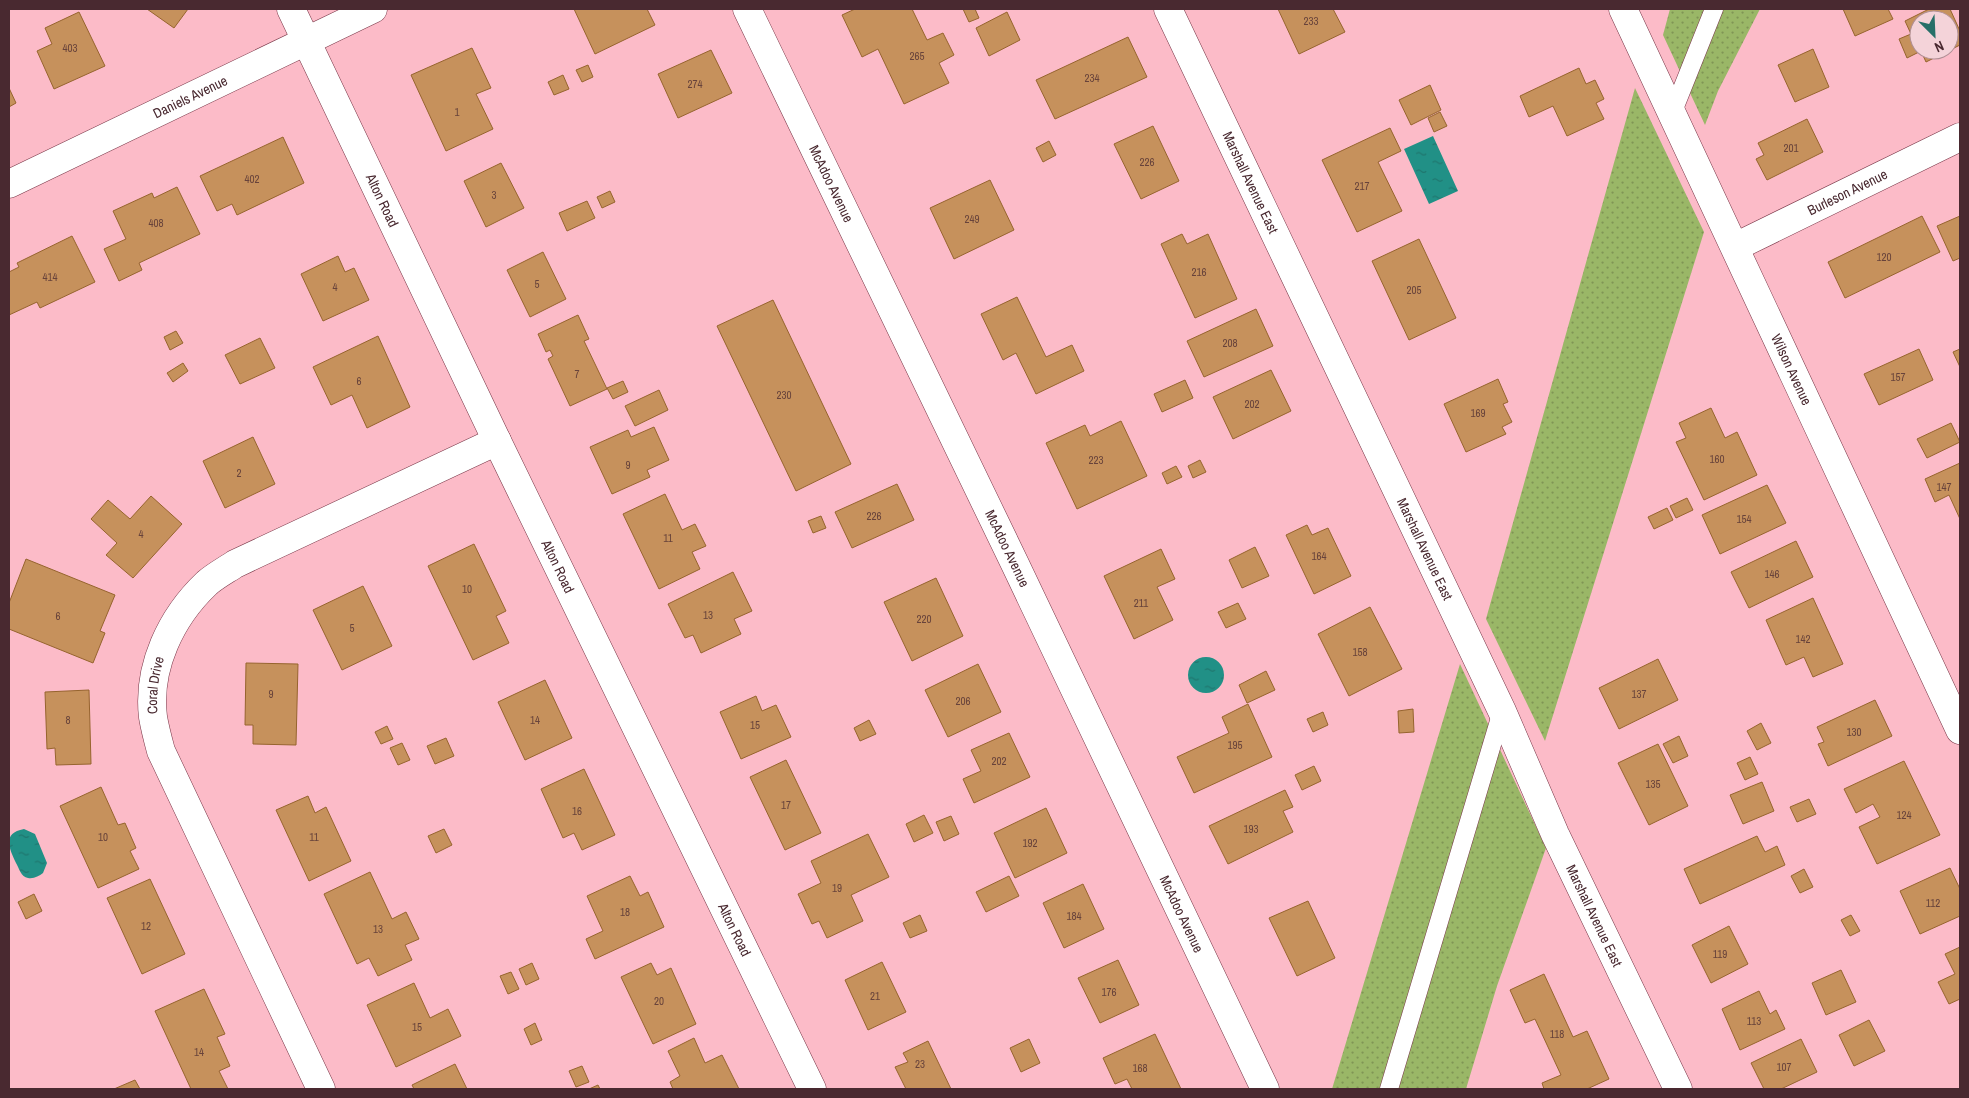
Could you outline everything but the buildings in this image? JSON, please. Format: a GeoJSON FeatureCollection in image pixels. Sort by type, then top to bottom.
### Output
{"type":"FeatureCollection","features":[{"type":"Feature","properties":{"kind":"street","name":"Alton Road"},"geometry":{"type":"LineString","coordinates":[[291,9],[497,441],[812,1089]]}},
{"type":"Feature","properties":{"kind":"street","name":"Daniels Avenue"},"geometry":{"type":"LineString","coordinates":[[9,184],[373,9]]}},
{"type":"Feature","properties":{"kind":"street","name":"McAdoo Avenue"},"geometry":{"type":"LineString","coordinates":[[747,9],[1015,564],[1265,1089]]}},
{"type":"Feature","properties":{"kind":"street","name":"Marshall Avenue East"},"geometry":{"type":"LineString","coordinates":[[1168,9],[1502,711],[1555,834],[1678,1089]]}},
{"type":"Feature","properties":{"kind":"street","name":"Wilson Avenue"},"geometry":{"type":"LineString","coordinates":[[1623,9],[1960,730]]}},
{"type":"Feature","properties":{"kind":"street","name":"Burleson Avenue"},"geometry":{"type":"LineString","coordinates":[[1735,247],[1960,137]]}},
{"type":"Feature","properties":{"kind":"street","name":"Coral Drive"},"geometry":{"type":"LineString","coordinates":[[321,1089],[161,751],[153,716],[154,679],[165,640],[184,607],[208,582],[235,564],[497,441]]}},
{"type":"Feature","properties":{"kind":"lane"},"geometry":{"type":"LineString","coordinates":[[1672,114],[1714,9]]}},
{"type":"Feature","properties":{"kind":"lane"},"geometry":{"type":"LineString","coordinates":[[1389,1089],[1502,711]]}},
{"type":"Feature","properties":{"kind":"green space"},"geometry":{"type":"Polygon","coordinates":[[[1670,9],[1760,9],[1718,91],[1705,125],[1663,35],[1670,9]]]}},
{"type":"Feature","properties":{"kind":"green space"},"geometry":{"type":"Polygon","coordinates":[[[1635,88],[1704,232],[1545,741],[1486,619],[1635,88]]]}},
{"type":"Feature","properties":{"kind":"green space"},"geometry":{"type":"Polygon","coordinates":[[[1460,664],[1546,848],[1497,986],[1466,1089],[1332,1089],[1460,664]]]}},
{"type":"Feature","properties":{"kind":"water"},"geometry":{"type":"Polygon","coordinates":[[[1433,136],[1458,191],[1429,204],[1404,149],[1433,136]]]}},
{"type":"Feature","properties":{"kind":"water"},"geometry":{"type":"Polygon","coordinates":[[[1206,657],[1213,658],[1219,662],[1223,668],[1223,682],[1219,688],[1213,692],[1206,693],[1199,692],[1193,688],[1189,682],[1188,675],[1189,668],[1193,662],[1199,658],[1206,657]]]}},
{"type":"Feature","properties":{"kind":"water"},"geometry":{"type":"Polygon","coordinates":[[[24,829],[35,834],[47,863],[43,873],[32,878],[22,874],[13,857],[9,842],[12,834],[24,829]]]}}]}
